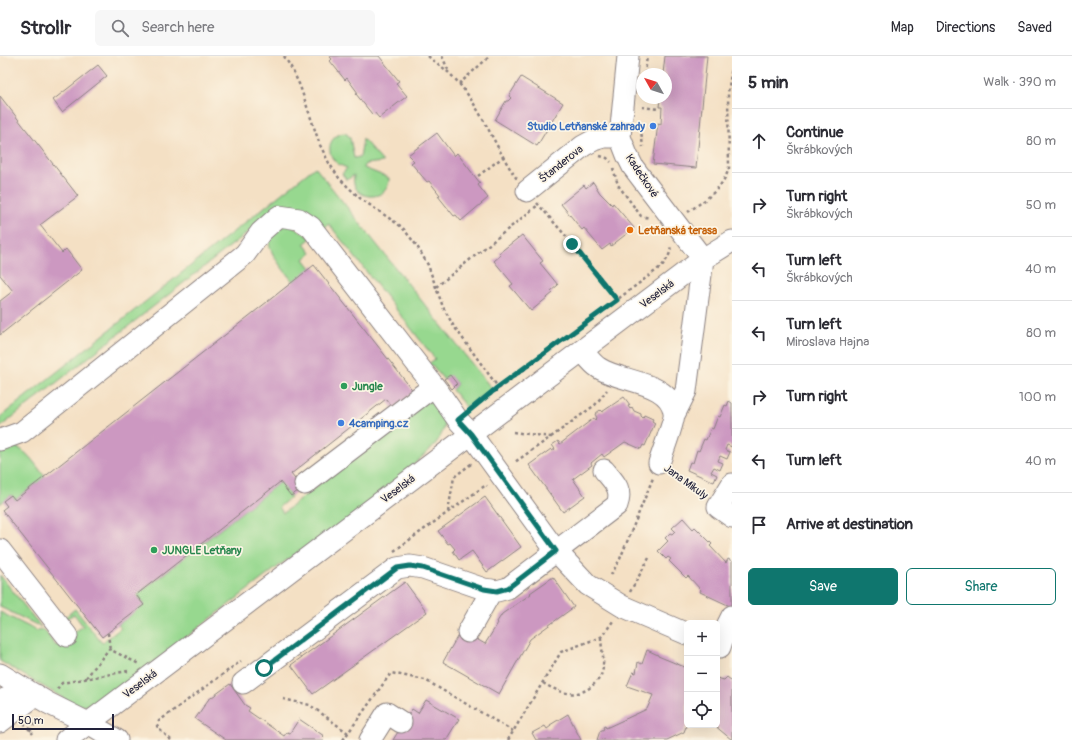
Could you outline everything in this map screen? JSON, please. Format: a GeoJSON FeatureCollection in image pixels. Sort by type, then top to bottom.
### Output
{"type":"FeatureCollection","features":[{"type":"Feature","properties":{"kind":"street","name":"Kadečkové"},"geometry":{"type":"LineString","coordinates":[[628,56],[620,137],[633,166],[703,259]]}},
{"type":"Feature","properties":{"kind":"street","name":"Štanderova"},"geometry":{"type":"LineString","coordinates":[[537,199],[583,146],[604,137],[620,137]]}},
{"type":"Feature","properties":{"kind":"street"},"geometry":{"type":"LineString","coordinates":[[0,440],[22,432],[246,254],[261,232],[279,216],[299,219],[312,227],[434,386],[556,551],[588,585],[622,606],[684,633]]}},
{"type":"Feature","properties":{"kind":"street","name":"Veselská"},"geometry":{"type":"LineString","coordinates":[[66,740],[464,427],[582,350],[703,259],[732,241]]}},
{"type":"Feature","properties":{"kind":"street"},"geometry":{"type":"LineString","coordinates":[[659,463],[674,413],[686,391],[703,259]]}},
{"type":"Feature","properties":{"kind":"street"},"geometry":{"type":"LineString","coordinates":[[582,350],[598,368],[613,374],[630,378],[660,391],[670,401],[674,413]]}},
{"type":"Feature","properties":{"kind":"street"},"geometry":{"type":"LineString","coordinates":[[305,484],[434,386]]}},
{"type":"Feature","properties":{"kind":"street"},"geometry":{"type":"LineString","coordinates":[[243,683],[397,568],[410,566],[423,568],[484,589],[497,591],[508,588],[617,505],[620,498],[619,492],[616,485],[604,470]]}},
{"type":"Feature","properties":{"kind":"street"},"geometry":{"type":"LineString","coordinates":[[725,512],[732,484]]}},
{"type":"Feature","properties":{"kind":"street"},"geometry":{"type":"LineString","coordinates":[[0,550],[67,636]]}},
{"type":"Feature","properties":{"kind":"street"},"geometry":{"type":"LineString","coordinates":[[468,632],[492,590]]}},
{"type":"Feature","properties":{"kind":"street"},"geometry":{"type":"LineString","coordinates":[[723,648],[732,616]]}},
{"type":"Feature","properties":{"kind":"street"},"geometry":{"type":"LineString","coordinates":[[0,674],[39,699],[88,723],[117,740]]}},
{"type":"Feature","properties":{"kind":"street"},"geometry":{"type":"LineString","coordinates":[[0,701],[39,699]]}},
{"type":"Feature","properties":{"kind":"street"},"geometry":{"type":"LineString","coordinates":[[0,722],[39,699]]}},
{"type":"Feature","properties":{"kind":"street"},"geometry":{"type":"LineString","coordinates":[[370,740],[387,714],[401,722]]}},
{"type":"Feature","properties":{"kind":"path"},"geometry":{"type":"LineString","coordinates":[[284,56],[300,86],[320,144],[329,163],[339,178],[357,195],[402,227],[417,246],[428,265],[443,307],[453,325],[498,387]]}},
{"type":"Feature","properties":{"kind":"path"},"geometry":{"type":"LineString","coordinates":[[428,56],[449,73],[459,84],[476,107],[516,178],[537,199],[617,300]]}},
{"type":"Feature","properties":{"kind":"path"},"geometry":{"type":"LineString","coordinates":[[442,56],[449,73]]}},
{"type":"Feature","properties":{"kind":"path"},"geometry":{"type":"LineString","coordinates":[[459,84],[490,56]]}},
{"type":"Feature","properties":{"kind":"path"},"geometry":{"type":"LineString","coordinates":[[646,68],[647,56]]}},
{"type":"Feature","properties":{"kind":"path"},"geometry":{"type":"LineString","coordinates":[[612,162],[618,185],[641,216],[674,220],[720,186],[725,179],[729,168],[728,94],[732,67]]}},
{"type":"Feature","properties":{"kind":"path"},"geometry":{"type":"LineString","coordinates":[[641,112],[642,107],[658,109]]}},
{"type":"Feature","properties":{"kind":"path"},"geometry":{"type":"LineString","coordinates":[[640,118],[643,149]]}},
{"type":"Feature","properties":{"kind":"path"},"geometry":{"type":"LineString","coordinates":[[478,176],[503,157]]}},
{"type":"Feature","properties":{"kind":"path"},"geometry":{"type":"LineString","coordinates":[[436,287],[537,199]]}},
{"type":"Feature","properties":{"kind":"path"},"geometry":{"type":"LineString","coordinates":[[464,427],[498,387],[662,266],[668,257],[671,248],[674,220]]}},
{"type":"Feature","properties":{"kind":"path"},"geometry":{"type":"LineString","coordinates":[[514,462],[595,405]]}},
{"type":"Feature","properties":{"kind":"path"},"geometry":{"type":"LineString","coordinates":[[513,432],[550,437]]}},
{"type":"Feature","properties":{"kind":"path"},"geometry":{"type":"LineString","coordinates":[[610,575],[620,559],[659,463]]}},
{"type":"Feature","properties":{"kind":"path","name":"Jana Mikuly"},"geometry":{"type":"LineString","coordinates":[[659,463],[697,489],[725,512]]}},
{"type":"Feature","properties":{"kind":"path"},"geometry":{"type":"LineString","coordinates":[[448,512],[454,477],[471,464]]}},
{"type":"Feature","properties":{"kind":"path"},"geometry":{"type":"LineString","coordinates":[[508,740],[561,652],[600,637],[606,631],[649,558]]}},
{"type":"Feature","properties":{"kind":"path"},"geometry":{"type":"LineString","coordinates":[[108,633],[110,650]]}},
{"type":"Feature","properties":{"kind":"path"},"geometry":{"type":"LineString","coordinates":[[543,683],[554,690],[564,693],[577,694],[586,691],[600,677],[603,665],[600,637]]}},
{"type":"Feature","properties":{"kind":"path"},"geometry":{"type":"LineString","coordinates":[[86,679],[108,650],[110,650]]}},
{"type":"Feature","properties":{"kind":"path"},"geometry":{"type":"LineString","coordinates":[[110,650],[139,664],[135,667]]}},
{"type":"Feature","properties":{"kind":"path"},"geometry":{"type":"LineString","coordinates":[[30,731],[39,699],[62,683],[131,670]]}},
{"type":"Feature","properties":{"kind":"path"},"geometry":{"type":"LineString","coordinates":[[343,740],[391,673],[425,680],[513,731]]}},
{"type":"Feature","properties":{"kind":"path"},"geometry":{"type":"LineString","coordinates":[[283,699],[310,705],[348,733]]}},
{"type":"Feature","properties":{"kind":"green space"},"geometry":{"type":"Polygon","coordinates":[[[343,133],[347,134],[350,138],[354,158],[360,157],[363,139],[383,162],[365,164],[364,168],[389,178],[385,191],[374,196],[362,194],[357,190],[354,184],[354,175],[347,180],[342,174],[347,168],[337,164],[334,161],[331,155],[330,147],[335,137],[343,133]]]}},
{"type":"Feature","properties":{"kind":"green space"},"geometry":{"type":"Polygon","coordinates":[[[315,167],[492,389],[466,407],[452,390],[457,384],[450,376],[444,380],[432,365],[429,368],[427,365],[435,359],[329,224],[321,230],[270,215],[0,427],[0,417],[315,167]]]}},
{"type":"Feature","properties":{"kind":"green space"},"geometry":{"type":"Polygon","coordinates":[[[284,225],[291,225],[311,238],[304,244],[311,253],[304,259],[311,268],[293,282],[273,255],[269,243],[271,236],[284,225]]]}},
{"type":"Feature","properties":{"kind":"green space"},"geometry":{"type":"Polygon","coordinates":[[[426,400],[432,400],[442,412],[445,420],[444,428],[434,446],[373,502],[308,548],[288,559],[106,699],[89,706],[75,705],[0,661],[0,612],[37,631],[44,630],[56,646],[83,626],[74,614],[65,620],[64,618],[75,609],[102,643],[121,628],[118,625],[144,604],[137,595],[280,482],[291,497],[279,507],[283,513],[426,400]]]}},
{"type":"Feature","properties":{"kind":"green space"},"geometry":{"type":"Polygon","coordinates":[[[10,445],[21,449],[34,462],[45,477],[15,500],[11,495],[0,504],[0,448],[10,445]]]}},
{"type":"Feature","properties":{"kind":"green space"},"geometry":{"type":"Polygon","coordinates":[[[0,575],[41,627],[0,607],[0,575]]]}},
{"type":"Feature","properties":{"kind":"building"},"geometry":{"type":"Polygon","coordinates":[[[329,56],[379,56],[399,81],[396,83],[407,96],[379,118],[374,112],[372,114],[356,94],[358,93],[347,78],[345,80],[330,61],[332,59],[329,56]]]}},
{"type":"Feature","properties":{"kind":"building"},"geometry":{"type":"Polygon","coordinates":[[[665,56],[707,56],[696,168],[653,164],[658,123],[661,124],[662,107],[659,107],[659,104],[672,104],[672,68],[664,68],[665,56]]]}},
{"type":"Feature","properties":{"kind":"building"},"geometry":{"type":"Polygon","coordinates":[[[98,65],[107,76],[62,112],[53,100],[98,65]]]}},
{"type":"Feature","properties":{"kind":"building"},"geometry":{"type":"Polygon","coordinates":[[[521,77],[563,103],[537,146],[495,120],[506,101],[511,98],[509,96],[521,77]]]}},
{"type":"Feature","properties":{"kind":"building"},"geometry":{"type":"Polygon","coordinates":[[[0,96],[78,196],[40,225],[62,253],[66,249],[82,270],[0,335],[0,301],[13,291],[0,275],[0,96]]]}},
{"type":"Feature","properties":{"kind":"building"},"geometry":{"type":"Polygon","coordinates":[[[437,133],[454,156],[457,153],[480,183],[478,185],[488,198],[461,221],[456,215],[454,216],[438,196],[440,195],[429,181],[427,182],[411,163],[414,161],[408,155],[437,133]]]}},
{"type":"Feature","properties":{"kind":"building"},"geometry":{"type":"Polygon","coordinates":[[[593,182],[600,193],[612,205],[613,203],[634,228],[611,246],[610,244],[602,250],[584,228],[582,230],[561,204],[584,185],[586,188],[593,182]]]}},
{"type":"Feature","properties":{"kind":"building"},"geometry":{"type":"Polygon","coordinates":[[[522,235],[543,261],[540,263],[558,285],[551,291],[553,293],[531,311],[510,286],[513,284],[494,261],[501,255],[499,253],[522,235]]]}},
{"type":"Feature","properties":{"kind":"building"},"geometry":{"type":"Polygon","coordinates":[[[314,265],[414,392],[393,409],[386,399],[291,474],[302,488],[291,496],[280,482],[136,595],[144,605],[102,637],[2,510],[7,506],[3,501],[11,495],[15,500],[314,265]]]}},
{"type":"Feature","properties":{"kind":"building"},"geometry":{"type":"Polygon","coordinates":[[[450,375],[457,384],[452,389],[444,379],[450,375]]]}},
{"type":"Feature","properties":{"kind":"building"},"geometry":{"type":"Polygon","coordinates":[[[624,397],[630,405],[628,406],[630,409],[632,407],[634,411],[641,414],[643,418],[644,415],[653,419],[652,421],[655,423],[645,446],[643,445],[641,449],[625,442],[604,457],[602,454],[591,463],[592,465],[573,479],[585,496],[563,512],[529,465],[551,449],[552,451],[555,449],[552,445],[558,441],[560,444],[594,418],[595,420],[597,418],[595,414],[600,410],[602,412],[624,397]]]}},
{"type":"Feature","properties":{"kind":"building"},"geometry":{"type":"Polygon","coordinates":[[[729,401],[732,403],[732,447],[727,445],[725,450],[730,452],[727,459],[720,456],[718,461],[723,463],[720,470],[714,467],[711,472],[717,475],[714,482],[687,470],[690,462],[693,463],[697,450],[699,451],[704,439],[706,440],[711,428],[713,429],[718,416],[720,417],[725,405],[727,406],[729,401]]]}},
{"type":"Feature","properties":{"kind":"building"},"geometry":{"type":"Polygon","coordinates":[[[485,497],[521,547],[487,572],[472,551],[459,560],[453,551],[455,549],[450,543],[448,544],[438,531],[485,497]]]}},
{"type":"Feature","properties":{"kind":"building"},"geometry":{"type":"Polygon","coordinates":[[[683,518],[693,529],[695,527],[712,544],[710,546],[726,563],[728,559],[732,561],[732,607],[700,592],[701,590],[688,576],[686,578],[669,561],[671,559],[668,557],[666,559],[658,551],[668,541],[665,538],[670,533],[672,534],[675,531],[672,528],[683,518]]]}},
{"type":"Feature","properties":{"kind":"building"},"geometry":{"type":"Polygon","coordinates":[[[553,577],[574,607],[530,639],[499,694],[443,662],[461,630],[485,644],[502,614],[553,577]]]}},
{"type":"Feature","properties":{"kind":"building"},"geometry":{"type":"Polygon","coordinates":[[[405,582],[427,612],[313,694],[291,665],[405,582]]]}},
{"type":"Feature","properties":{"kind":"building"},"geometry":{"type":"Polygon","coordinates":[[[647,650],[684,667],[684,728],[686,728],[684,732],[667,740],[597,740],[600,731],[604,729],[603,727],[605,726],[606,728],[647,709],[653,695],[627,686],[633,672],[636,673],[638,662],[642,664],[647,650]]]}},
{"type":"Feature","properties":{"kind":"building"},"geometry":{"type":"Polygon","coordinates":[[[727,677],[732,681],[732,740],[718,728],[720,728],[720,679],[724,680],[727,677]]]}},
{"type":"Feature","properties":{"kind":"building"},"geometry":{"type":"Polygon","coordinates":[[[230,684],[245,705],[250,708],[248,711],[284,736],[287,732],[290,733],[299,719],[324,736],[322,738],[324,740],[226,740],[195,719],[208,700],[230,684]]]}},
{"type":"Feature","properties":{"kind":"building"},"geometry":{"type":"Polygon","coordinates":[[[426,700],[459,719],[446,740],[393,740],[412,709],[418,713],[426,700]]]}},
{"type":"Feature","properties":{"kind":"building"},"geometry":{"type":"Polygon","coordinates":[[[568,714],[581,740],[536,740],[532,733],[545,726],[547,729],[551,726],[550,725],[568,714]]]}},
{"type":"Feature","properties":{"kind":"place","name":"Studio Letňanské zahrady"},"geometry":{"type":"Point","coordinates":[653,126]}},
{"type":"Feature","properties":{"kind":"place","name":"Letňanská terasa"},"geometry":{"type":"Point","coordinates":[630,230]}},
{"type":"Feature","properties":{"kind":"place","name":"Jungle"},"geometry":{"type":"Point","coordinates":[344,386]}},
{"type":"Feature","properties":{"kind":"place","name":"4camping.cz"},"geometry":{"type":"Point","coordinates":[341,423]}},
{"type":"Feature","properties":{"kind":"place","name":"JUNGLE Letňany"},"geometry":{"type":"Point","coordinates":[154,550]}},
{"type":"Feature","properties":{"kind":"route"},"geometry":{"type":"LineString","coordinates":[[264,668],[397,568],[410,566],[423,568],[484,589],[497,591],[508,588],[556,551],[471,434],[458,420],[498,387],[617,300],[572,244]]}}]}
